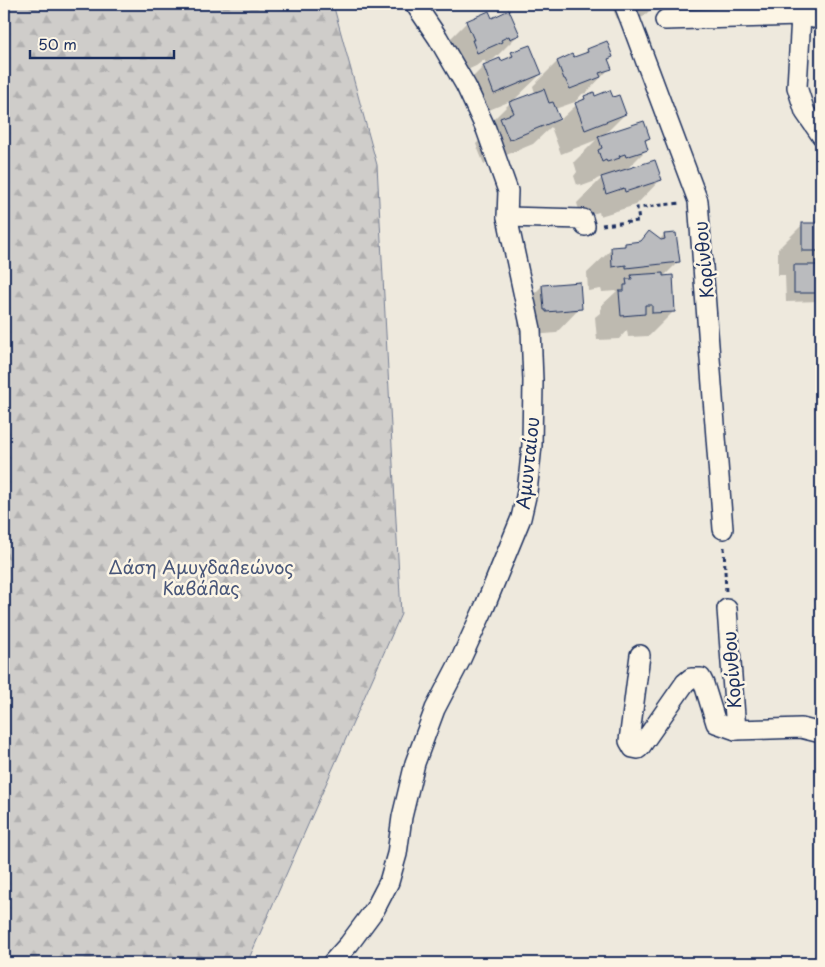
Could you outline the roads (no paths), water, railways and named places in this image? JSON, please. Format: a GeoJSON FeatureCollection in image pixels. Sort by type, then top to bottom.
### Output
{"type":"FeatureCollection","features":[{"type":"Feature","properties":{"kind":"street","name":"Αμυνταίου"},"geometry":{"type":"LineString","coordinates":[[332,963],[375,909],[389,882],[397,854],[402,817],[415,763],[435,709],[460,661],[485,606],[521,518],[527,492],[532,436],[533,381],[531,329],[507,217],[508,191],[486,129],[466,86],[438,38],[415,4]]}},
{"type":"Feature","properties":{"kind":"street","name":"Κορίνθου"},"geometry":{"type":"LineString","coordinates":[[624,4],[698,201],[723,528]]}},
{"type":"Feature","properties":{"kind":"street"},"geometry":{"type":"LineString","coordinates":[[802,10],[798,87],[805,112],[821,135]]}},
{"type":"Feature","properties":{"kind":"street"},"geometry":{"type":"LineString","coordinates":[[665,20],[802,10],[821,19]]}},
{"type":"Feature","properties":{"kind":"street"},"geometry":{"type":"LineString","coordinates":[[507,217],[583,218],[585,226]]}},
{"type":"Feature","properties":{"kind":"street","name":"Κορίνθου"},"geometry":{"type":"LineString","coordinates":[[727,609],[736,730]]}},
{"type":"Feature","properties":{"kind":"street"},"geometry":{"type":"LineString","coordinates":[[640,656],[629,741],[633,748],[638,749],[641,746],[685,683],[691,678],[701,678],[716,722],[736,730],[801,728],[821,733]]}},
{"type":"Feature","properties":{"kind":"park label","name":"Δάση Αμυγδαλεώνος Καβάλας"},"geometry":{"type":"Point","coordinates":[201,576]}}]}
